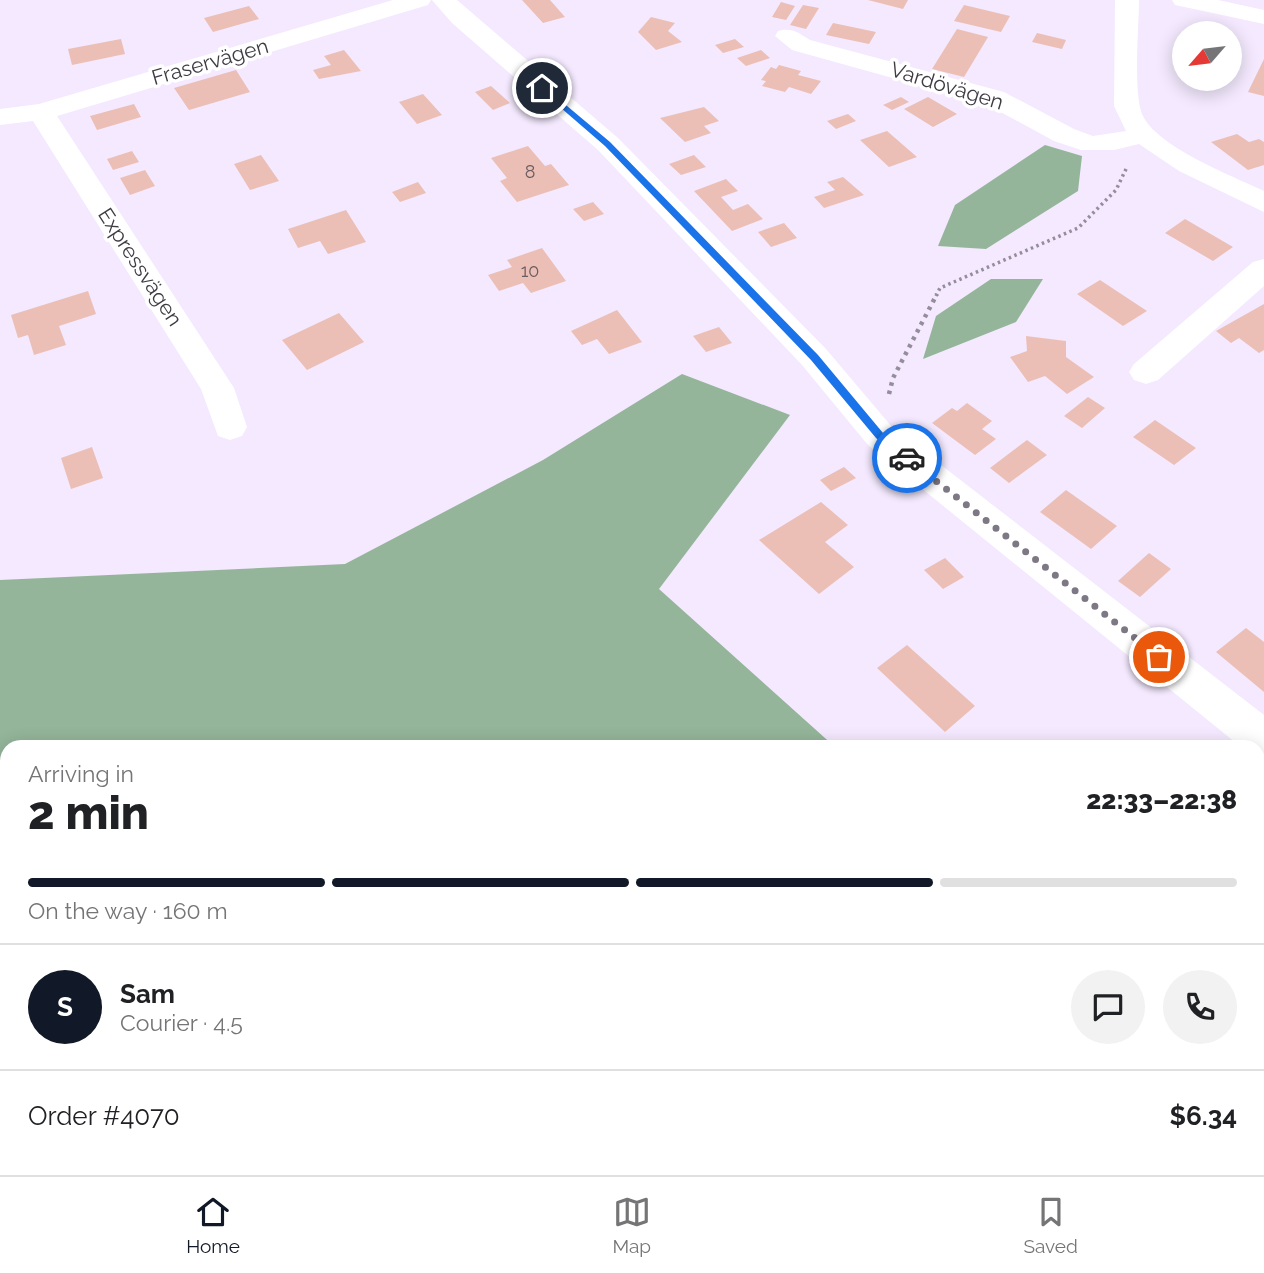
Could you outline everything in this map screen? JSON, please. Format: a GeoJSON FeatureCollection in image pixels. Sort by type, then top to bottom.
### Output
{"type":"FeatureCollection","features":[{"type":"Feature","properties":{"kind":"street","name":"Fraservägen"},"geometry":{"type":"LineString","coordinates":[[0,117],[41,112],[419,0]]}},
{"type":"Feature","properties":{"kind":"street"},"geometry":{"type":"LineString","coordinates":[[444,0],[608,144],[814,358],[880,436],[1264,740]]}},
{"type":"Feature","properties":{"kind":"street"},"geometry":{"type":"LineString","coordinates":[[1127,0],[1128,113],[1143,135],[1164,149],[1264,202]]}},
{"type":"Feature","properties":{"kind":"street"},"geometry":{"type":"LineString","coordinates":[[1184,0],[1264,17]]}},
{"type":"Feature","properties":{"kind":"street","name":"Vardövägen"},"geometry":{"type":"LineString","coordinates":[[787,37],[802,45],[995,98],[1064,135],[1091,144],[1143,135]]}},
{"type":"Feature","properties":{"kind":"street","name":"Expressvägen"},"geometry":{"type":"LineString","coordinates":[[41,112],[217,388],[230,426]]}},
{"type":"Feature","properties":{"kind":"street"},"geometry":{"type":"LineString","coordinates":[[1146,372],[1264,269]]}},
{"type":"Feature","properties":{"kind":"path"},"geometry":{"type":"LineString","coordinates":[[880,436],[893,378],[940,289],[1078,228],[1116,190],[1143,135]]}},
{"type":"Feature","properties":{"kind":"green space"},"geometry":{"type":"Polygon","coordinates":[[[1045,145],[1082,156],[1078,191],[986,249],[938,246],[955,205],[1045,145]]]}},
{"type":"Feature","properties":{"kind":"green space"},"geometry":{"type":"Polygon","coordinates":[[[991,279],[1043,279],[1016,322],[923,359],[936,316],[991,279]]]}},
{"type":"Feature","properties":{"kind":"green space"},"geometry":{"type":"Polygon","coordinates":[[[682,374],[790,415],[659,589],[827,740],[0,740],[0,580],[345,564],[543,460],[682,374]]]}},
{"type":"Feature","properties":{"kind":"building"},"geometry":{"type":"Polygon","coordinates":[[[522,0],[550,0],[565,17],[543,23],[522,0]]]}},
{"type":"Feature","properties":{"kind":"building"},"geometry":{"type":"Polygon","coordinates":[[[868,0],[908,0],[903,9],[868,0]]]}},
{"type":"Feature","properties":{"kind":"building"},"geometry":{"type":"Polygon","coordinates":[[[781,2],[795,6],[786,20],[772,17],[781,2]]]}},
{"type":"Feature","properties":{"kind":"building"},"geometry":{"type":"Polygon","coordinates":[[[803,5],[819,8],[806,29],[790,25],[803,5]]]}},
{"type":"Feature","properties":{"kind":"building"},"geometry":{"type":"Polygon","coordinates":[[[964,5],[1010,16],[1001,32],[954,21],[964,5]]]}},
{"type":"Feature","properties":{"kind":"building"},"geometry":{"type":"Polygon","coordinates":[[[249,6],[259,19],[213,32],[204,18],[249,6]]]}},
{"type":"Feature","properties":{"kind":"building"},"geometry":{"type":"Polygon","coordinates":[[[651,17],[675,23],[668,31],[682,42],[656,50],[638,32],[651,17]]]}},
{"type":"Feature","properties":{"kind":"building"},"geometry":{"type":"Polygon","coordinates":[[[833,23],[876,32],[869,44],[826,35],[833,23]]]}},
{"type":"Feature","properties":{"kind":"building"},"geometry":{"type":"Polygon","coordinates":[[[957,29],[988,37],[964,77],[932,69],[957,29]]]}},
{"type":"Feature","properties":{"kind":"building"},"geometry":{"type":"Polygon","coordinates":[[[1037,33],[1066,40],[1062,49],[1032,42],[1037,33]]]}},
{"type":"Feature","properties":{"kind":"building"},"geometry":{"type":"Polygon","coordinates":[[[121,39],[125,54],[72,65],[68,49],[121,39]]]}},
{"type":"Feature","properties":{"kind":"building"},"geometry":{"type":"Polygon","coordinates":[[[735,39],[744,47],[723,53],[715,45],[735,39]]]}},
{"type":"Feature","properties":{"kind":"building"},"geometry":{"type":"Polygon","coordinates":[[[344,50],[361,71],[319,79],[313,70],[331,65],[324,56],[344,50]]]}},
{"type":"Feature","properties":{"kind":"building"},"geometry":{"type":"Polygon","coordinates":[[[761,50],[770,58],[746,66],[737,58],[761,50]]]}},
{"type":"Feature","properties":{"kind":"building"},"geometry":{"type":"Polygon","coordinates":[[[1264,59],[1264,96],[1248,92],[1264,59]]]}},
{"type":"Feature","properties":{"kind":"building"},"geometry":{"type":"Polygon","coordinates":[[[779,65],[801,71],[798,75],[821,81],[811,94],[789,87],[785,92],[762,86],[766,81],[761,80],[771,67],[776,69],[779,65]]]}},
{"type":"Feature","properties":{"kind":"building"},"geometry":{"type":"Polygon","coordinates":[[[236,70],[250,92],[189,110],[174,88],[236,70]]]}},
{"type":"Feature","properties":{"kind":"building"},"geometry":{"type":"Polygon","coordinates":[[[491,86],[510,103],[493,110],[475,92],[491,86]]]}},
{"type":"Feature","properties":{"kind":"building"},"geometry":{"type":"Polygon","coordinates":[[[423,94],[442,115],[417,124],[399,102],[423,94]]]}},
{"type":"Feature","properties":{"kind":"building"},"geometry":{"type":"Polygon","coordinates":[[[901,97],[909,102],[892,110],[883,105],[901,97]]]}},
{"type":"Feature","properties":{"kind":"building"},"geometry":{"type":"Polygon","coordinates":[[[928,97],[957,114],[933,127],[904,109],[928,97]]]}},
{"type":"Feature","properties":{"kind":"building"},"geometry":{"type":"Polygon","coordinates":[[[134,104],[141,117],[97,130],[90,116],[134,104]]]}},
{"type":"Feature","properties":{"kind":"building"},"geometry":{"type":"Polygon","coordinates":[[[704,107],[719,121],[704,126],[711,133],[685,142],[660,118],[704,107]]]}},
{"type":"Feature","properties":{"kind":"building"},"geometry":{"type":"Polygon","coordinates":[[[848,114],[856,121],[836,129],[827,121],[848,114]]]}},
{"type":"Feature","properties":{"kind":"building"},"geometry":{"type":"Polygon","coordinates":[[[887,131],[917,157],[889,167],[860,140],[887,131]]]}},
{"type":"Feature","properties":{"kind":"building"},"geometry":{"type":"Polygon","coordinates":[[[1237,134],[1249,142],[1259,139],[1264,142],[1264,165],[1248,170],[1211,142],[1237,134]]]}},
{"type":"Feature","properties":{"kind":"building"},"geometry":{"type":"Polygon","coordinates":[[[528,146],[545,166],[551,164],[569,185],[517,202],[500,181],[507,178],[491,158],[528,146]]]}},
{"type":"Feature","properties":{"kind":"building"},"geometry":{"type":"Polygon","coordinates":[[[132,151],[139,162],[113,170],[107,159],[132,151]]]}},
{"type":"Feature","properties":{"kind":"building"},"geometry":{"type":"Polygon","coordinates":[[[261,155],[279,181],[250,190],[234,164],[261,155]]]}},
{"type":"Feature","properties":{"kind":"building"},"geometry":{"type":"Polygon","coordinates":[[[694,155],[706,167],[681,175],[669,164],[694,155]]]}},
{"type":"Feature","properties":{"kind":"building"},"geometry":{"type":"Polygon","coordinates":[[[145,170],[155,186],[130,195],[120,178],[145,170]]]}},
{"type":"Feature","properties":{"kind":"building"},"geometry":{"type":"Polygon","coordinates":[[[843,177],[864,195],[824,208],[814,197],[835,190],[827,182],[843,177]]]}},
{"type":"Feature","properties":{"kind":"building"},"geometry":{"type":"Polygon","coordinates":[[[726,179],[738,191],[721,197],[733,210],[748,204],[763,219],[732,231],[694,191],[726,179]]]}},
{"type":"Feature","properties":{"kind":"building"},"geometry":{"type":"Polygon","coordinates":[[[418,182],[426,193],[400,202],[392,192],[418,182]]]}},
{"type":"Feature","properties":{"kind":"building"},"geometry":{"type":"Polygon","coordinates":[[[593,202],[604,214],[584,221],[573,209],[593,202]]]}},
{"type":"Feature","properties":{"kind":"building"},"geometry":{"type":"Polygon","coordinates":[[[346,210],[366,242],[328,254],[320,241],[298,248],[288,229],[346,210]]]}},
{"type":"Feature","properties":{"kind":"building"},"geometry":{"type":"Polygon","coordinates":[[[1185,219],[1233,247],[1213,261],[1165,233],[1185,219]]]}},
{"type":"Feature","properties":{"kind":"building"},"geometry":{"type":"Polygon","coordinates":[[[784,223],[797,238],[771,247],[758,232],[784,223]]]}},
{"type":"Feature","properties":{"kind":"building"},"geometry":{"type":"Polygon","coordinates":[[[542,248],[566,281],[531,293],[523,283],[499,291],[488,275],[512,267],[507,260],[542,248]]]}},
{"type":"Feature","properties":{"kind":"building"},"geometry":{"type":"Polygon","coordinates":[[[1100,280],[1147,311],[1123,326],[1077,294],[1100,280]]]}},
{"type":"Feature","properties":{"kind":"building"},"geometry":{"type":"Polygon","coordinates":[[[88,291],[96,314],[59,326],[66,345],[34,355],[28,335],[18,338],[11,315],[88,291]]]}},
{"type":"Feature","properties":{"kind":"building"},"geometry":{"type":"Polygon","coordinates":[[[1264,304],[1264,350],[1259,353],[1239,338],[1231,343],[1216,331],[1264,304]]]}},
{"type":"Feature","properties":{"kind":"building"},"geometry":{"type":"Polygon","coordinates":[[[617,310],[642,342],[609,354],[597,339],[582,345],[571,331],[617,310]]]}},
{"type":"Feature","properties":{"kind":"building"},"geometry":{"type":"Polygon","coordinates":[[[339,313],[364,342],[307,370],[282,340],[339,313]]]}},
{"type":"Feature","properties":{"kind":"building"},"geometry":{"type":"Polygon","coordinates":[[[719,327],[732,343],[706,352],[693,336],[719,327]]]}},
{"type":"Feature","properties":{"kind":"building"},"geometry":{"type":"Polygon","coordinates":[[[1026,336],[1066,341],[1066,357],[1094,377],[1067,394],[1045,376],[1028,382],[1010,357],[1027,351],[1026,336]]]}},
{"type":"Feature","properties":{"kind":"building"},"geometry":{"type":"Polygon","coordinates":[[[1088,397],[1105,408],[1082,428],[1064,416],[1088,397]]]}},
{"type":"Feature","properties":{"kind":"building"},"geometry":{"type":"Polygon","coordinates":[[[967,403],[992,421],[982,429],[996,439],[975,455],[932,423],[952,408],[957,411],[967,403]]]}},
{"type":"Feature","properties":{"kind":"building"},"geometry":{"type":"Polygon","coordinates":[[[1155,420],[1196,448],[1174,465],[1133,437],[1155,420]]]}},
{"type":"Feature","properties":{"kind":"building"},"geometry":{"type":"Polygon","coordinates":[[[1027,440],[1047,455],[1009,483],[990,468],[1027,440]]]}},
{"type":"Feature","properties":{"kind":"building"},"geometry":{"type":"Polygon","coordinates":[[[92,447],[103,478],[71,489],[61,458],[92,447]]]}},
{"type":"Feature","properties":{"kind":"building"},"geometry":{"type":"Polygon","coordinates":[[[844,467],[856,478],[831,491],[820,480],[844,467]]]}},
{"type":"Feature","properties":{"kind":"building"},"geometry":{"type":"Polygon","coordinates":[[[1066,490],[1117,526],[1091,549],[1040,512],[1066,490]]]}},
{"type":"Feature","properties":{"kind":"building"},"geometry":{"type":"Polygon","coordinates":[[[821,502],[848,525],[825,542],[854,567],[819,594],[759,540],[821,502]]]}},
{"type":"Feature","properties":{"kind":"building"},"geometry":{"type":"Polygon","coordinates":[[[1149,553],[1171,569],[1140,597],[1118,581],[1149,553]]]}},
{"type":"Feature","properties":{"kind":"building"},"geometry":{"type":"Polygon","coordinates":[[[945,558],[964,577],[943,589],[924,570],[945,558]]]}},
{"type":"Feature","properties":{"kind":"building"},"geometry":{"type":"Polygon","coordinates":[[[1246,628],[1264,642],[1264,692],[1216,652],[1246,628]]]}},
{"type":"Feature","properties":{"kind":"building"},"geometry":{"type":"Polygon","coordinates":[[[907,645],[975,706],[945,732],[877,668],[907,645]]]}},
{"type":"Feature","properties":{"kind":"way so far"},"geometry":{"type":"LineString","coordinates":[[907,458],[1159,657]]}},
{"type":"Feature","properties":{"kind":"route"},"geometry":{"type":"LineString","coordinates":[[542,88],[608,144],[814,358],[880,436],[907,458]]}}]}
